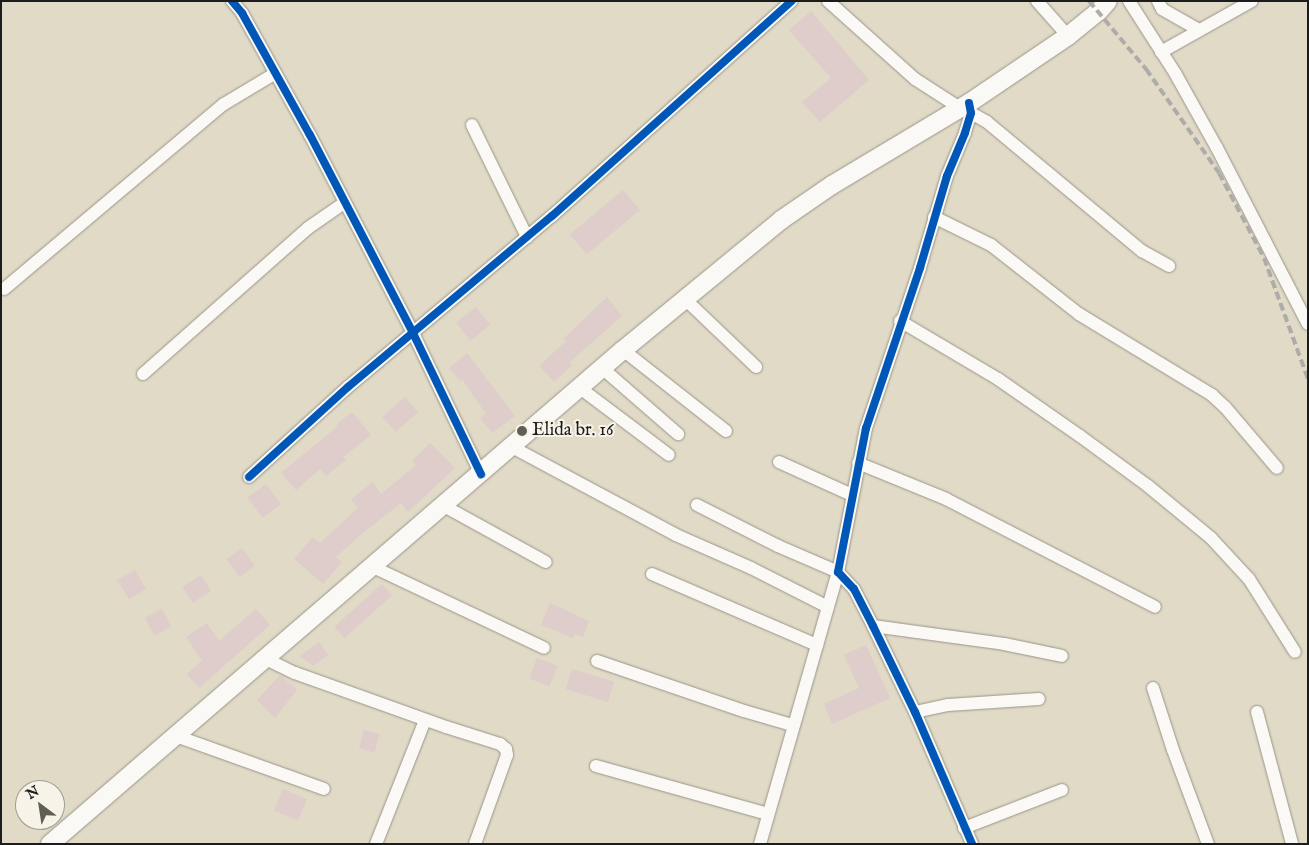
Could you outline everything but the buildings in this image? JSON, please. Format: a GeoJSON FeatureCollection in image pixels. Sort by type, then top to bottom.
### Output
{"type":"FeatureCollection","features":[{"type":"Feature","properties":{"kind":"main road"},"geometry":{"type":"LineString","coordinates":[[50,844],[602,368],[794,211],[832,185],[967,108],[1068,36],[1099,11],[1108,1]]}},
{"type":"Feature","properties":{"kind":"street"},"geometry":{"type":"LineString","coordinates":[[232,1],[242,13],[274,74],[310,135],[413,333],[481,474]]}},
{"type":"Feature","properties":{"kind":"street"},"geometry":{"type":"LineString","coordinates":[[249,477],[348,387],[527,237],[792,1]]}},
{"type":"Feature","properties":{"kind":"street"},"geometry":{"type":"LineString","coordinates":[[828,1],[915,79],[967,108],[987,122],[1142,251],[1169,266]]}},
{"type":"Feature","properties":{"kind":"street"},"geometry":{"type":"LineString","coordinates":[[1037,1],[1068,36]]}},
{"type":"Feature","properties":{"kind":"street"},"geometry":{"type":"LineString","coordinates":[[1129,1],[1175,73],[1218,148],[1308,324]]}},
{"type":"Feature","properties":{"kind":"street"},"geometry":{"type":"LineString","coordinates":[[1158,1],[1162,9],[1199,30]]}},
{"type":"Feature","properties":{"kind":"street"},"geometry":{"type":"LineString","coordinates":[[1160,52],[1252,1]]}},
{"type":"Feature","properties":{"kind":"street"},"geometry":{"type":"LineString","coordinates":[[4,289],[224,104],[274,74]]}},
{"type":"Feature","properties":{"kind":"street"},"geometry":{"type":"LineString","coordinates":[[760,844],[792,725],[838,572],[866,428],[900,321],[920,268],[967,108]]}},
{"type":"Feature","properties":{"kind":"street"},"geometry":{"type":"LineString","coordinates":[[472,125],[527,237]]}},
{"type":"Feature","properties":{"kind":"street"},"geometry":{"type":"LineString","coordinates":[[143,374],[308,228],[344,203]]}},
{"type":"Feature","properties":{"kind":"street"},"geometry":{"type":"LineString","coordinates":[[934,217],[991,245],[1079,314],[1212,395],[1226,407],[1277,468]]}},
{"type":"Feature","properties":{"kind":"street"},"geometry":{"type":"LineString","coordinates":[[686,300],[756,367]]}},
{"type":"Feature","properties":{"kind":"street"},"geometry":{"type":"LineString","coordinates":[[900,321],[998,379],[1080,436],[1148,486],[1211,538],[1249,579],[1295,652]]}},
{"type":"Feature","properties":{"kind":"street"},"geometry":{"type":"LineString","coordinates":[[624,350],[726,431]]}},
{"type":"Feature","properties":{"kind":"street"},"geometry":{"type":"LineString","coordinates":[[602,368],[678,434]]}},
{"type":"Feature","properties":{"kind":"street"},"geometry":{"type":"LineString","coordinates":[[580,388],[669,455]]}},
{"type":"Feature","properties":{"kind":"street"},"geometry":{"type":"LineString","coordinates":[[512,447],[676,535],[751,568],[828,607]]}},
{"type":"Feature","properties":{"kind":"street"},"geometry":{"type":"LineString","coordinates":[[778,462],[852,495]]}},
{"type":"Feature","properties":{"kind":"street"},"geometry":{"type":"LineString","coordinates":[[858,463],[946,499],[1155,607]]}},
{"type":"Feature","properties":{"kind":"street"},"geometry":{"type":"LineString","coordinates":[[697,505],[778,546],[838,572],[854,589],[915,712],[972,844]]}},
{"type":"Feature","properties":{"kind":"street"},"geometry":{"type":"LineString","coordinates":[[444,506],[546,562]]}},
{"type":"Feature","properties":{"kind":"street"},"geometry":{"type":"LineString","coordinates":[[373,567],[544,648]]}},
{"type":"Feature","properties":{"kind":"street"},"geometry":{"type":"LineString","coordinates":[[652,574],[817,645]]}},
{"type":"Feature","properties":{"kind":"street"},"geometry":{"type":"LineString","coordinates":[[873,626],[1004,644],[1062,656]]}},
{"type":"Feature","properties":{"kind":"street"},"geometry":{"type":"LineString","coordinates":[[266,659],[295,673],[425,720],[500,744],[506,749],[507,755],[475,844]]}},
{"type":"Feature","properties":{"kind":"street"},"geometry":{"type":"LineString","coordinates":[[597,661],[744,711],[792,725]]}},
{"type":"Feature","properties":{"kind":"street"},"geometry":{"type":"LineString","coordinates":[[1153,688],[1173,750],[1208,844]]}},
{"type":"Feature","properties":{"kind":"street"},"geometry":{"type":"LineString","coordinates":[[915,712],[948,704],[1039,699]]}},
{"type":"Feature","properties":{"kind":"street"},"geometry":{"type":"LineString","coordinates":[[1257,712],[1292,844]]}},
{"type":"Feature","properties":{"kind":"street"},"geometry":{"type":"LineString","coordinates":[[376,844],[425,720]]}},
{"type":"Feature","properties":{"kind":"street"},"geometry":{"type":"LineString","coordinates":[[176,736],[324,789]]}},
{"type":"Feature","properties":{"kind":"street"},"geometry":{"type":"LineString","coordinates":[[596,766],[768,814]]}},
{"type":"Feature","properties":{"kind":"street"},"geometry":{"type":"LineString","coordinates":[[964,828],[1062,790]]}},
{"type":"Feature","properties":{"kind":"railway"},"geometry":{"type":"LineString","coordinates":[[1089,1],[1146,69],[1219,173],[1264,258],[1308,379]]}},
{"type":"Feature","properties":{"kind":"cycle path"},"geometry":{"type":"LineString","coordinates":[[232,1],[242,13],[310,135],[413,333],[481,474]]}},
{"type":"Feature","properties":{"kind":"cycle path"},"geometry":{"type":"LineString","coordinates":[[249,477],[348,387],[552,216],[792,1]]}},
{"type":"Feature","properties":{"kind":"cycle path"},"geometry":{"type":"LineString","coordinates":[[969,103],[971,113],[965,133],[947,176],[920,268],[866,428],[838,572],[854,589],[873,626],[915,712],[972,844]]}},
{"type":"Feature","properties":{"kind":"place","name":"Elida br. 16"},"geometry":{"type":"Point","coordinates":[522,431]}}]}
